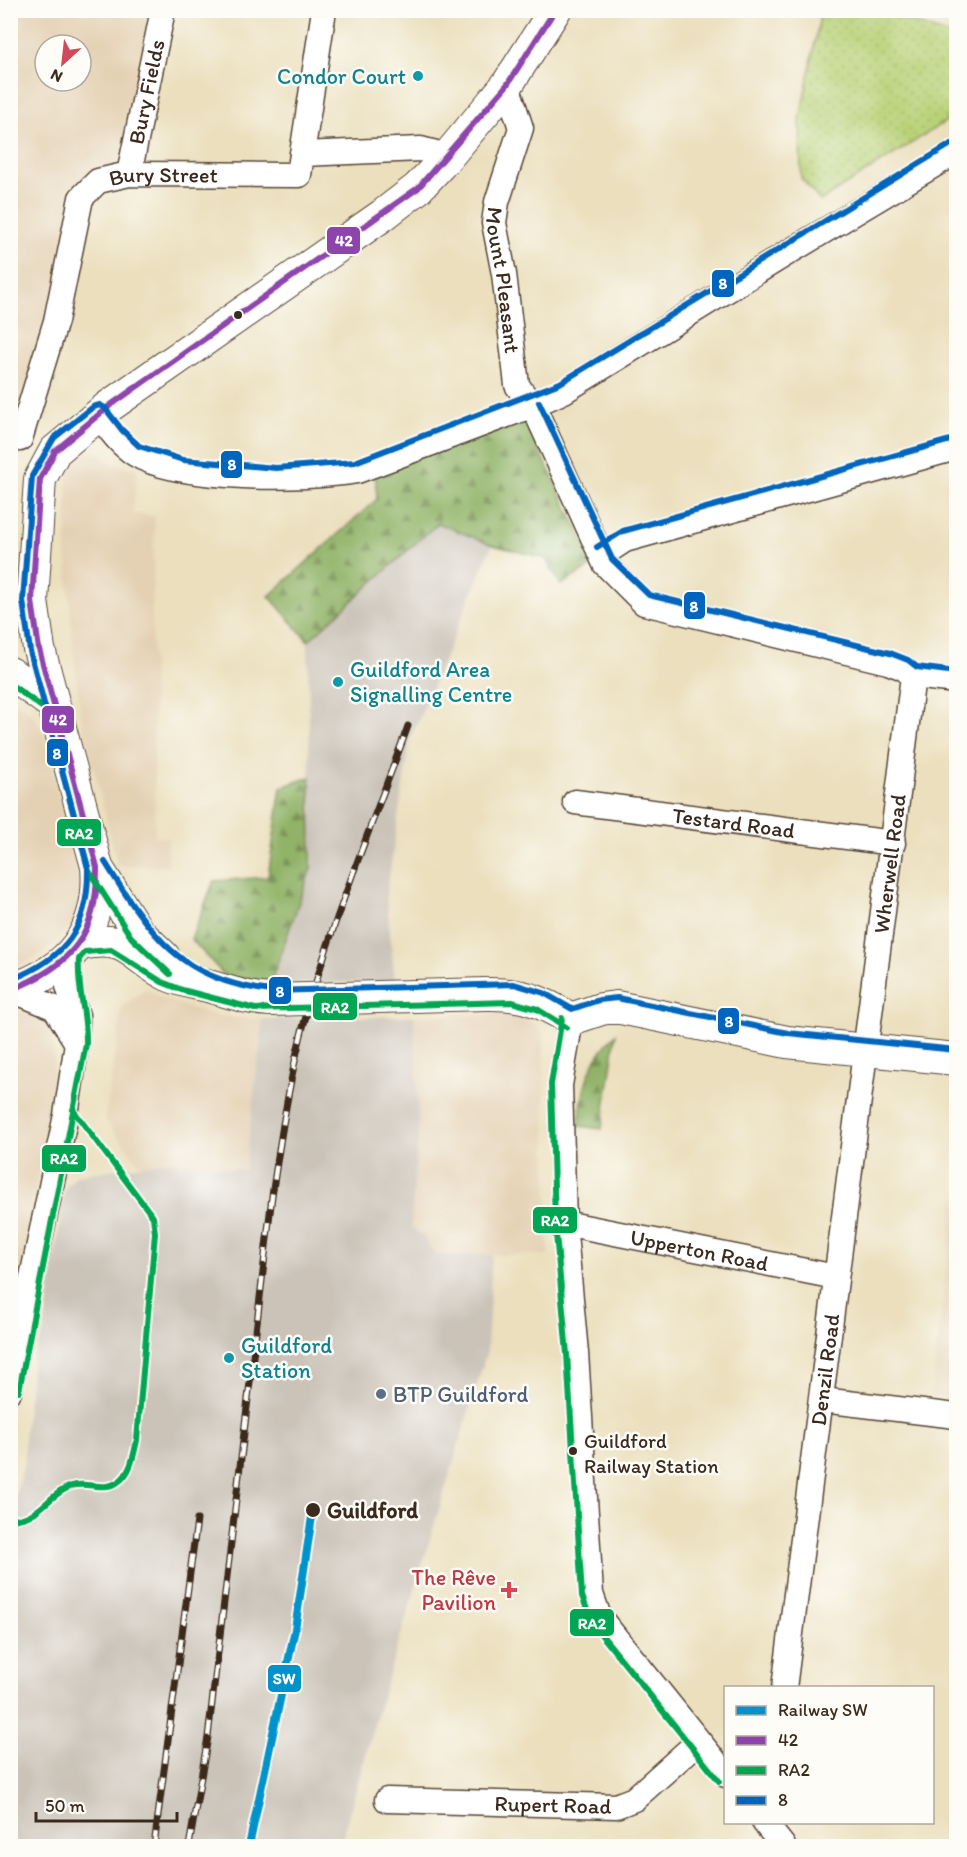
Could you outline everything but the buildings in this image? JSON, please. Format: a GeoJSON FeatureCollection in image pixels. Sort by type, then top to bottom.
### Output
{"type":"FeatureCollection","features":[{"type":"Feature","properties":{"kind":"main road"},"geometry":{"type":"LineString","coordinates":[[10,625],[15,605],[24,518],[40,479],[55,451],[99,414],[418,188],[507,85],[555,10]]}},
{"type":"Feature","properties":{"kind":"main road"},"geometry":{"type":"LineString","coordinates":[[40,479],[32,601],[39,649],[97,867],[99,893],[94,917],[75,949]]}},
{"type":"Feature","properties":{"kind":"main road"},"geometry":{"type":"LineString","coordinates":[[10,673],[54,705]]}},
{"type":"Feature","properties":{"kind":"main road"},"geometry":{"type":"LineString","coordinates":[[97,867],[127,916],[150,945],[182,972],[209,987]]}},
{"type":"Feature","properties":{"kind":"main road"},"geometry":{"type":"LineString","coordinates":[[11,990],[39,978],[75,949],[102,940],[114,941],[166,974],[185,982],[242,997],[271,1000],[513,993],[533,999],[571,1019],[601,1009],[616,1007],[787,1042],[863,1052],[957,1059]]}},
{"type":"Feature","properties":{"kind":"street","name":"Bury Fields"},"geometry":{"type":"LineString","coordinates":[[129,174],[163,10]]}},
{"type":"Feature","properties":{"kind":"street"},"geometry":{"type":"LineString","coordinates":[[300,164],[324,10]]}},
{"type":"Feature","properties":{"kind":"street","name":"Mount Pleasant"},"geometry":{"type":"LineString","coordinates":[[507,85],[521,128],[497,202],[494,223],[504,274],[517,385],[531,406],[602,555],[614,575],[644,603],[888,662],[904,668],[913,675],[957,681]]}},
{"type":"Feature","properties":{"kind":"street","name":"Bury Street"},"geometry":{"type":"LineString","coordinates":[[15,438],[56,321],[81,198],[98,181],[129,174],[300,164],[421,149],[448,156]]}},
{"type":"Feature","properties":{"kind":"street"},"geometry":{"type":"LineString","coordinates":[[99,414],[123,445],[157,464],[255,476],[308,476],[357,471],[531,406],[564,391],[789,252],[957,152]]}},
{"type":"Feature","properties":{"kind":"street"},"geometry":{"type":"LineString","coordinates":[[15,438],[55,451]]}},
{"type":"Feature","properties":{"kind":"street"},"geometry":{"type":"LineString","coordinates":[[602,555],[625,540],[957,448]]}},
{"type":"Feature","properties":{"kind":"street","name":"Wherwell Road"},"geometry":{"type":"LineString","coordinates":[[863,1052],[893,843],[913,675]]}},
{"type":"Feature","properties":{"kind":"street","name":"Testard Road"},"geometry":{"type":"LineString","coordinates":[[575,802],[893,843]]}},
{"type":"Feature","properties":{"kind":"street"},"geometry":{"type":"LineString","coordinates":[[10,1390],[12,1368],[66,1114],[77,1043],[77,1015],[68,986],[75,949]]}},
{"type":"Feature","properties":{"kind":"street"},"geometry":{"type":"LineString","coordinates":[[11,990],[55,1008],[77,1043]]}},
{"type":"Feature","properties":{"kind":"street"},"geometry":{"type":"LineString","coordinates":[[571,1019],[560,1085],[564,1223],[576,1353],[580,1437],[594,1606],[611,1634],[724,1773]]}},
{"type":"Feature","properties":{"kind":"street","name":"Denzil Road"},"geometry":{"type":"LineString","coordinates":[[784,1686],[822,1400],[863,1052]]}},
{"type":"Feature","properties":{"kind":"street","name":"Upperton Road"},"geometry":{"type":"LineString","coordinates":[[564,1223],[836,1277]]}},
{"type":"Feature","properties":{"kind":"street"},"geometry":{"type":"LineString","coordinates":[[822,1400],[957,1416]]}},
{"type":"Feature","properties":{"kind":"street","name":"Rupert Road"},"geometry":{"type":"LineString","coordinates":[[387,1800],[616,1806],[634,1799],[698,1742]]}},
{"type":"Feature","properties":{"kind":"street"},"geometry":{"type":"LineString","coordinates":[[766,1824],[783,1846]]}},
{"type":"Feature","properties":{"kind":"shaded area"},"geometry":{"type":"Polygon","coordinates":[[[11,11],[147,11],[145,94],[124,161],[89,194],[12,454],[11,471],[11,11]]]}},
{"type":"Feature","properties":{"kind":"shaded area"},"geometry":{"type":"Polygon","coordinates":[[[85,453],[99,453],[115,466],[137,468],[133,514],[155,516],[152,611],[155,837],[168,838],[168,866],[118,866],[82,721],[73,649],[66,545],[68,461],[85,453]]]}},
{"type":"Feature","properties":{"kind":"shaded area"},"geometry":{"type":"Polygon","coordinates":[[[437,523],[492,545],[410,740],[386,896],[395,981],[270,984],[311,868],[308,641],[437,523]]]}},
{"type":"Feature","properties":{"kind":"shaded area"},"geometry":{"type":"Polygon","coordinates":[[[11,700],[30,712],[45,735],[83,899],[77,920],[46,950],[11,971],[11,700]]]}},
{"type":"Feature","properties":{"kind":"shaded area"},"geometry":{"type":"Polygon","coordinates":[[[145,989],[168,1001],[218,1016],[263,1019],[245,1170],[168,1161],[141,1166],[105,1120],[122,1008],[145,989]]]}},
{"type":"Feature","properties":{"kind":"shaded area"},"geometry":{"type":"Polygon","coordinates":[[[22,1012],[41,1016],[53,1036],[54,1058],[47,1131],[11,1318],[10,1013],[22,1012]]]}},
{"type":"Feature","properties":{"kind":"shaded area"},"geometry":{"type":"Polygon","coordinates":[[[520,1013],[543,1033],[549,1255],[435,1255],[423,1236],[411,1226],[419,1122],[414,1016],[520,1013]]]}},
{"type":"Feature","properties":{"kind":"shaded area"},"geometry":{"type":"Polygon","coordinates":[[[414,1016],[419,1122],[411,1226],[423,1236],[435,1255],[492,1255],[487,1351],[378,1710],[340,1846],[11,1846],[11,1528],[13,1505],[25,1458],[24,1437],[33,1355],[44,1332],[65,1188],[77,1175],[168,1161],[245,1170],[263,1019],[414,1016]]]}},
{"type":"Feature","properties":{"kind":"shaded area"},"geometry":{"type":"Polygon","coordinates":[[[956,1187],[956,1399],[931,1396],[956,1187]]]}},
{"type":"Feature","properties":{"kind":"green space"},"geometry":{"type":"Polygon","coordinates":[[[821,11],[879,11],[956,37],[956,115],[820,201],[801,178],[800,119],[821,11]]]}},
{"type":"Feature","properties":{"kind":"green space"},"geometry":{"type":"Polygon","coordinates":[[[525,421],[595,564],[561,585],[545,558],[492,545],[438,523],[308,641],[269,596],[377,499],[375,471],[525,421]]]}},
{"type":"Feature","properties":{"kind":"green space"},"geometry":{"type":"Polygon","coordinates":[[[310,777],[311,868],[270,984],[225,976],[191,939],[214,881],[268,877],[281,787],[310,777]]]}},
{"type":"Feature","properties":{"kind":"green space"},"geometry":{"type":"Polygon","coordinates":[[[616,1034],[602,1129],[579,1126],[588,1076],[599,1054],[616,1034]]]}},
{"type":"Feature","properties":{"kind":"railway"},"geometry":{"type":"LineString","coordinates":[[189,1846],[208,1737],[272,1196],[292,1075],[324,957],[408,726]]}},
{"type":"Feature","properties":{"kind":"railway"},"geometry":{"type":"LineString","coordinates":[[154,1846],[197,1520]]}},
{"type":"Feature","properties":{"kind":"rail line","name":"SW"},"geometry":{"type":"LineString","coordinates":[[249,1846],[295,1629],[313,1510]]}},
{"type":"Feature","properties":{"kind":"transit line","name":"42"},"geometry":{"type":"LineString","coordinates":[[10,990],[50,970],[77,945],[93,911],[96,891],[97,867],[39,649],[32,601],[40,479],[55,451],[108,407],[418,188],[507,85],[555,10]]}},
{"type":"Feature","properties":{"kind":"transit line","name":"8"},"geometry":{"type":"LineString","coordinates":[[10,980],[46,962],[60,951],[79,924],[87,889],[88,868],[30,651],[23,601],[32,476],[54,438],[93,407],[100,405],[139,446],[183,460],[276,468],[355,462],[560,383],[951,144]]}},
{"type":"Feature","properties":{"kind":"transit line","name":"8"},"geometry":{"type":"LineString","coordinates":[[539,402],[612,559],[649,595],[890,653],[908,660],[917,667],[956,672]]}},
{"type":"Feature","properties":{"kind":"transit line","name":"8"},"geometry":{"type":"LineString","coordinates":[[597,547],[623,531],[954,439]]}},
{"type":"Feature","properties":{"kind":"transit line","name":"RA2"},"geometry":{"type":"LineString","coordinates":[[10,684],[46,710],[89,871],[131,937],[170,974]]}},
{"type":"Feature","properties":{"kind":"transit line","name":"8"},"geometry":{"type":"LineString","coordinates":[[105,862],[138,912],[171,950],[191,965],[213,977],[240,985],[271,991],[514,984],[544,993],[572,1009],[599,1000],[617,998],[788,1033],[956,1050]]}},
{"type":"Feature","properties":{"kind":"transit line","name":"RA2"},"geometry":{"type":"LineString","coordinates":[[19,1391],[86,1044],[79,971],[79,959],[85,952],[111,950],[162,982],[182,990],[255,1009],[512,1002],[537,1009],[566,1027]]}},
{"type":"Feature","properties":{"kind":"transit line","name":"RA2"},"geometry":{"type":"LineString","coordinates":[[562,1018],[551,1084],[555,1223],[567,1354],[582,1596],[592,1623],[719,1781]]}},
{"type":"Feature","properties":{"kind":"transit line","name":"RA2"},"geometry":{"type":"LineString","coordinates":[[10,1515],[17,1519],[32,1514],[58,1493],[72,1486],[113,1485],[129,1469],[137,1440],[155,1233],[153,1217],[73,1110]]}},
{"type":"Feature","properties":{"kind":"place","name":"Condor Court"},"geometry":{"type":"Point","coordinates":[418,76]}},
{"type":"Feature","properties":{"kind":"place","name":"Guildford Area Signalling Centre"},"geometry":{"type":"Point","coordinates":[338,682]}},
{"type":"Feature","properties":{"kind":"place","name":"Guildford Station"},"geometry":{"type":"Point","coordinates":[229,1358]}},
{"type":"Feature","properties":{"kind":"place","name":"BTP Guildford"},"geometry":{"type":"Point","coordinates":[381,1394]}},
{"type":"Feature","properties":{"kind":"place","name":"Guildford Railway Station"},"geometry":{"type":"Point","coordinates":[573,1451]}},
{"type":"Feature","properties":{"kind":"place","name":"Guildford"},"geometry":{"type":"Point","coordinates":[313,1510]}},
{"type":"Feature","properties":{"kind":"place","name":"The Rêve Pavilion"},"geometry":{"type":"Point","coordinates":[509,1590]}}]}
